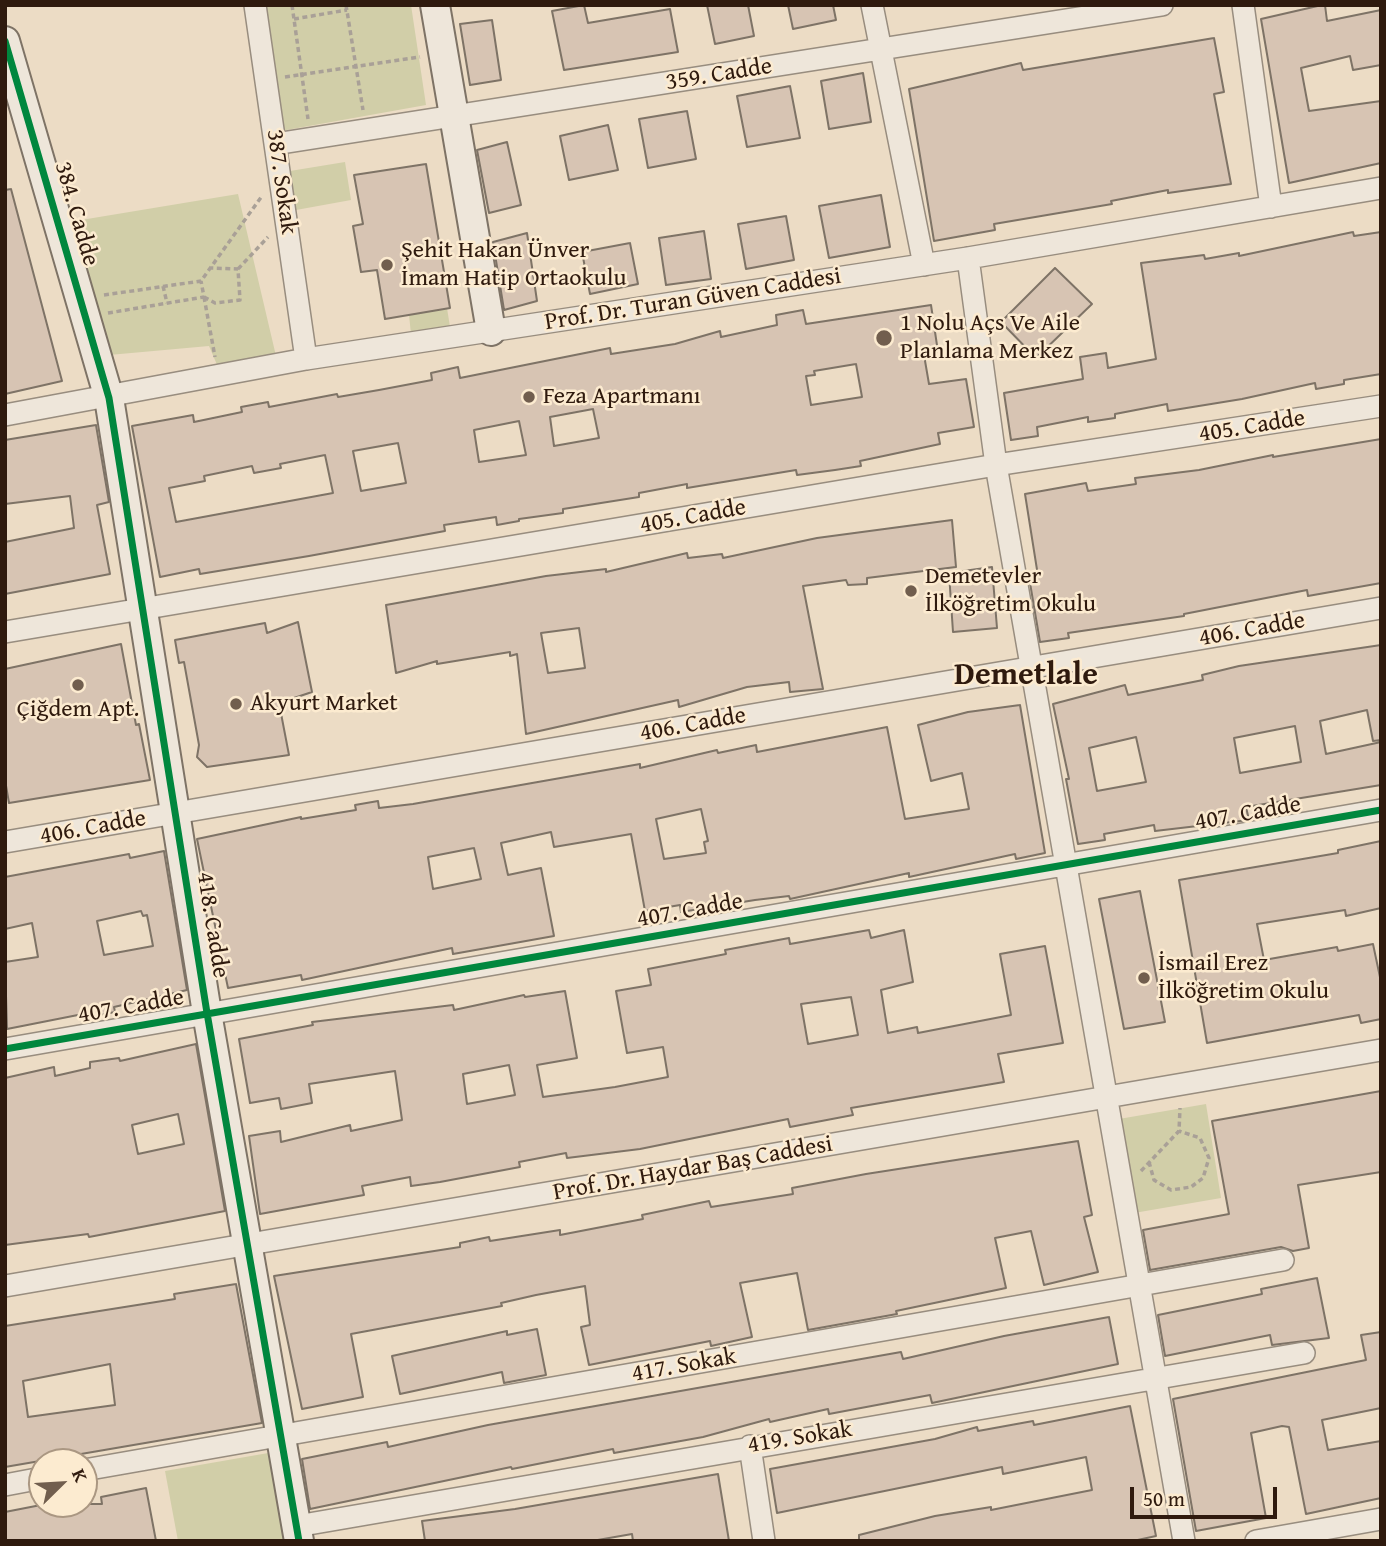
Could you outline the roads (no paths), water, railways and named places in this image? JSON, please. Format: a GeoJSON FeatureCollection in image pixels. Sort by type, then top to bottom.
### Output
{"type":"FeatureCollection","features":[{"type":"Feature","properties":{"kind":"street","name":"387. Sokak"},"geometry":{"type":"LineString","coordinates":[[254,5],[306,359]]}},
{"type":"Feature","properties":{"kind":"street"},"geometry":{"type":"LineString","coordinates":[[435,5],[491,331]]}},
{"type":"Feature","properties":{"kind":"street"},"geometry":{"type":"LineString","coordinates":[[872,5],[924,265]]}},
{"type":"Feature","properties":{"kind":"street","name":"359. Cadde"},"geometry":{"type":"LineString","coordinates":[[275,144],[1162,5]]}},
{"type":"Feature","properties":{"kind":"street"},"geometry":{"type":"LineString","coordinates":[[1243,5],[1271,207]]}},
{"type":"Feature","properties":{"kind":"street","name":"384. Cadde"},"geometry":{"type":"LineString","coordinates":[[5,41],[109,398]]}},
{"type":"Feature","properties":{"kind":"street","name":"Prof. Dr. Turan Güven Caddesi"},"geometry":{"type":"LineString","coordinates":[[5,415],[109,398],[306,359],[924,265],[1381,188]]}},
{"type":"Feature","properties":{"kind":"street"},"geometry":{"type":"LineString","coordinates":[[968,258],[996,465],[1034,667],[1138,1287],[1184,1541]]}},
{"type":"Feature","properties":{"kind":"street","name":"418. Cadde"},"geometry":{"type":"LineString","coordinates":[[109,398],[207,1013],[298,1533]]}},
{"type":"Feature","properties":{"kind":"street","name":"405. Cadde"},"geometry":{"type":"LineString","coordinates":[[5,632],[996,465],[1381,406]]}},
{"type":"Feature","properties":{"kind":"street","name":"406. Cadde"},"geometry":{"type":"LineString","coordinates":[[5,842],[1381,608]]}},
{"type":"Feature","properties":{"kind":"street","name":"407. Cadde"},"geometry":{"type":"LineString","coordinates":[[5,1049],[1381,810]]}},
{"type":"Feature","properties":{"kind":"street","name":"Prof. Dr. Haydar Baş Caddesi"},"geometry":{"type":"LineString","coordinates":[[5,1286],[247,1247],[1381,1050]]}},
{"type":"Feature","properties":{"kind":"street","name":"417. Sokak"},"geometry":{"type":"LineString","coordinates":[[98,1468],[1283,1260]]}},
{"type":"Feature","properties":{"kind":"street","name":"419. Sokak"},"geometry":{"type":"LineString","coordinates":[[298,1533],[750,1446],[1304,1353]]}},
{"type":"Feature","properties":{"kind":"street"},"geometry":{"type":"LineString","coordinates":[[750,1446],[764,1541]]}},
{"type":"Feature","properties":{"kind":"street"},"geometry":{"type":"LineString","coordinates":[[5,1485],[28,1481]]}},
{"type":"Feature","properties":{"kind":"street"},"geometry":{"type":"LineString","coordinates":[[1256,1541],[1381,1519]]}},
{"type":"Feature","properties":{"kind":"place","name":"Şehit Hakan Ünver İmam Hatip Ortaokulu"},"geometry":{"type":"Point","coordinates":[387,265]}},
{"type":"Feature","properties":{"kind":"place","name":"1 Nolu Açs Ve Aile Planlama Merkez"},"geometry":{"type":"Point","coordinates":[884,338]}},
{"type":"Feature","properties":{"kind":"place","name":"Feza Apartmanı"},"geometry":{"type":"Point","coordinates":[529,397]}},
{"type":"Feature","properties":{"kind":"place","name":"Demetevler İlköğretim Okulu"},"geometry":{"type":"Point","coordinates":[911,591]}},
{"type":"Feature","properties":{"kind":"place","name":"Çiğdem Apt."},"geometry":{"type":"Point","coordinates":[78,685]}},
{"type":"Feature","properties":{"kind":"place","name":"Akyurt Market"},"geometry":{"type":"Point","coordinates":[236,704]}},
{"type":"Feature","properties":{"kind":"place","name":"İsmail Erez İlköğretim Okulu"},"geometry":{"type":"Point","coordinates":[1144,978]}},
{"type":"Feature","properties":{"kind":"district","name":"Demetlale"},"geometry":{"type":"Point","coordinates":[1026,676]}}]}
